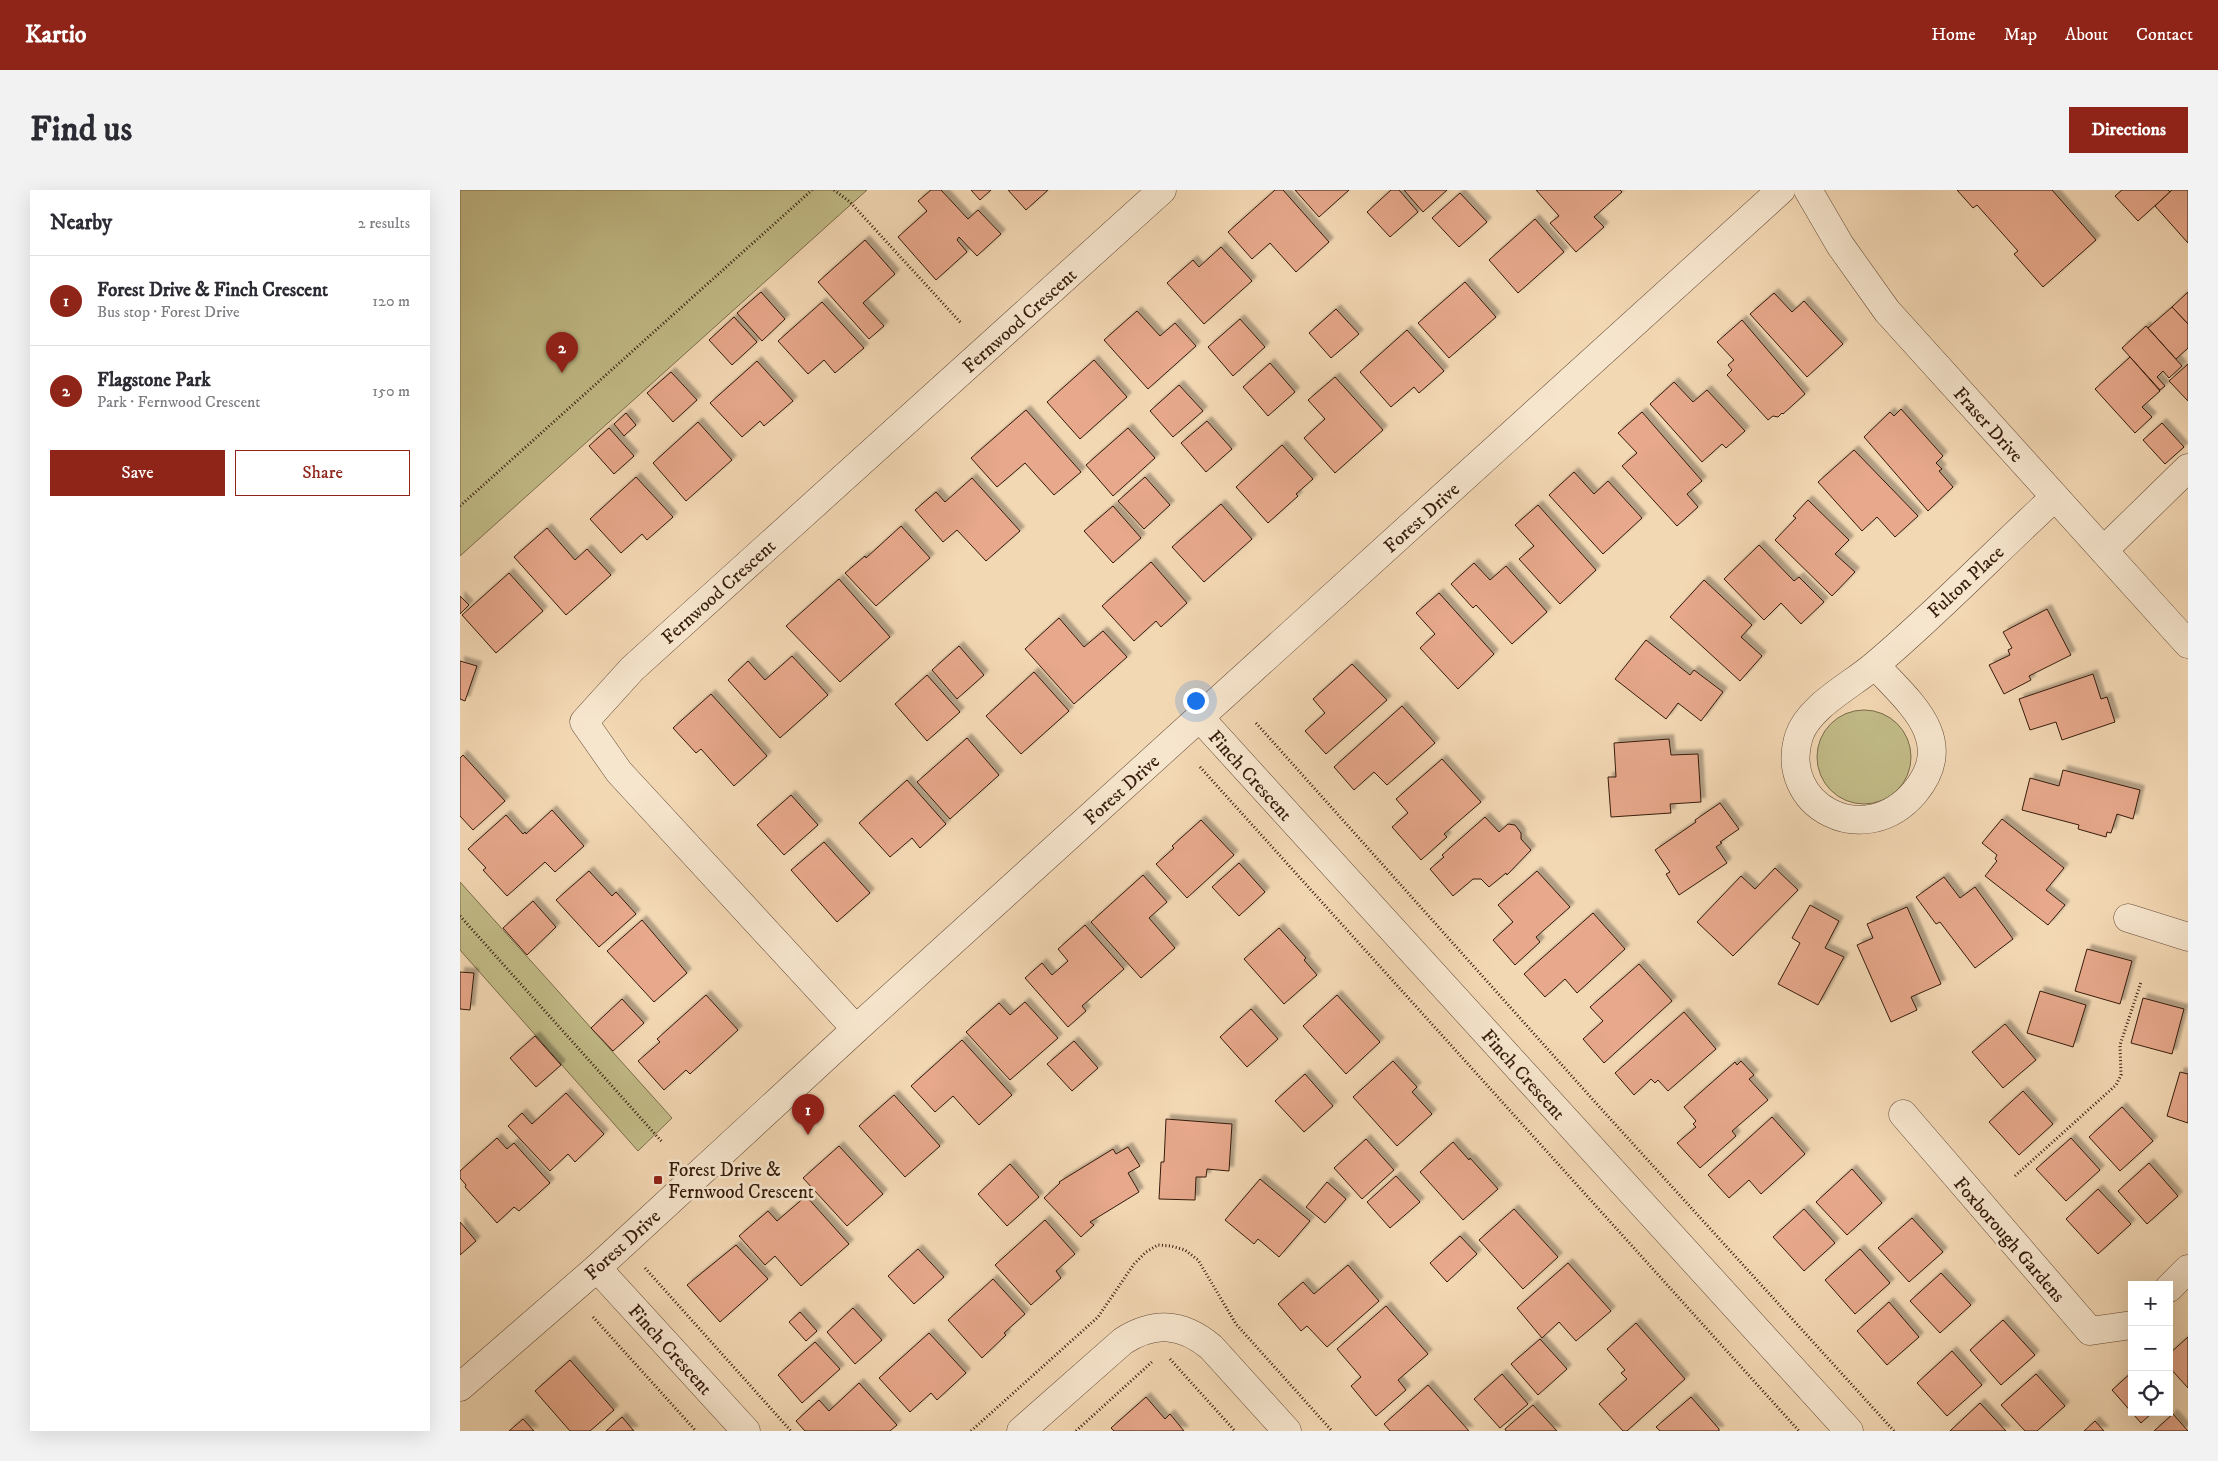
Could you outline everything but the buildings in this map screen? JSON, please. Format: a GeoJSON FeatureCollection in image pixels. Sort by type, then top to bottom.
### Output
{"type":"FeatureCollection","features":[{"type":"Feature","properties":{"kind":"street","name":"Fernwood Crescent"},"geometry":{"type":"LineString","coordinates":[[856,1030],[619,772],[584,722],[632,669],[1162,190]]}},
{"type":"Feature","properties":{"kind":"street","name":"Forest Drive"},"geometry":{"type":"LineString","coordinates":[[460,1387],[597,1268],[1199,717],[1781,190]]}},
{"type":"Feature","properties":{"kind":"street","name":"Fraser Drive"},"geometry":{"type":"LineString","coordinates":[[1808,190],[1840,245],[1887,311],[2188,644]]}},
{"type":"Feature","properties":{"kind":"street"},"geometry":{"type":"LineString","coordinates":[[2104,550],[2188,468]]}},
{"type":"Feature","properties":{"kind":"street","name":"Fulton Place"},"geometry":{"type":"LineString","coordinates":[[1875,665],[1921,716],[1928,729],[1931,743],[1931,758],[1927,774],[1918,788],[1896,810],[1882,817],[1852,820],[1837,816],[1823,809],[1811,798],[1802,784],[1797,768],[1796,752],[1799,735],[1807,721],[1818,708],[1875,665],[2055,497]]}},
{"type":"Feature","properties":{"kind":"street","name":"Finch Crescent"},"geometry":{"type":"LineString","coordinates":[[1199,717],[1849,1431]]}},
{"type":"Feature","properties":{"kind":"street"},"geometry":{"type":"LineString","coordinates":[[2128,918],[2188,937]]}},
{"type":"Feature","properties":{"kind":"street","name":"Foxborough Gardens"},"geometry":{"type":"LineString","coordinates":[[1903,1114],[2090,1331],[2128,1326]]}},
{"type":"Feature","properties":{"kind":"street","name":"Finch Crescent"},"geometry":{"type":"LineString","coordinates":[[597,1268],[746,1431]]}},
{"type":"Feature","properties":{"kind":"street"},"geometry":{"type":"LineString","coordinates":[[2173,1284],[2188,1269]]}},
{"type":"Feature","properties":{"kind":"street"},"geometry":{"type":"LineString","coordinates":[[1021,1431],[1124,1341],[1137,1332],[1169,1327],[1192,1333],[1211,1347],[1287,1431]]}},
{"type":"Feature","properties":{"kind":"path"},"geometry":{"type":"LineString","coordinates":[[460,506],[812,190]]}},
{"type":"Feature","properties":{"kind":"path"},"geometry":{"type":"LineString","coordinates":[[834,190],[850,202],[961,323]]}},
{"type":"Feature","properties":{"kind":"path"},"geometry":{"type":"LineString","coordinates":[[1256,723],[1595,1102],[1894,1431]]}},
{"type":"Feature","properties":{"kind":"path"},"geometry":{"type":"LineString","coordinates":[[1200,767],[1799,1431]]}},
{"type":"Feature","properties":{"kind":"path"},"geometry":{"type":"LineString","coordinates":[[460,916],[663,1143]]}},
{"type":"Feature","properties":{"kind":"path"},"geometry":{"type":"LineString","coordinates":[[2015,1176],[2116,1084],[2121,1075],[2120,1045],[2141,982]]}},
{"type":"Feature","properties":{"kind":"path"},"geometry":{"type":"LineString","coordinates":[[645,1268],[792,1431]]}},
{"type":"Feature","properties":{"kind":"path"},"geometry":{"type":"LineString","coordinates":[[593,1317],[696,1431]]}},
{"type":"Feature","properties":{"kind":"path"},"geometry":{"type":"LineString","coordinates":[[1076,1431],[1160,1355]]}},
{"type":"Feature","properties":{"kind":"path"},"geometry":{"type":"LineString","coordinates":[[1169,1358],[1235,1431]]}},
{"type":"Feature","properties":{"kind":"shaded area"},"geometry":{"type":"Polygon","coordinates":[[[460,190],[867,190],[460,556],[460,190]]]}},
{"type":"Feature","properties":{"kind":"shaded area"},"geometry":{"type":"Polygon","coordinates":[[[1864,710],[1882,713],[1897,724],[1908,739],[1911,757],[1908,775],[1897,790],[1882,801],[1864,804],[1846,801],[1831,790],[1820,775],[1817,757],[1820,739],[1831,724],[1846,713],[1864,710]]]}},
{"type":"Feature","properties":{"kind":"shaded area"},"geometry":{"type":"Polygon","coordinates":[[[460,882],[672,1118],[638,1151],[460,950],[460,882]]]}},
{"type":"Feature","properties":{"kind":"place","name":"Flagstone Park"},"geometry":{"type":"Point","coordinates":[562,373]}},
{"type":"Feature","properties":{"kind":"place","name":"Forest Drive & Finch Crescent"},"geometry":{"type":"Point","coordinates":[808,1135]}},
{"type":"Feature","properties":{"kind":"place","name":"Forest Drive & Fernwood Crescent"},"geometry":{"type":"Point","coordinates":[658,1180]}}]}
